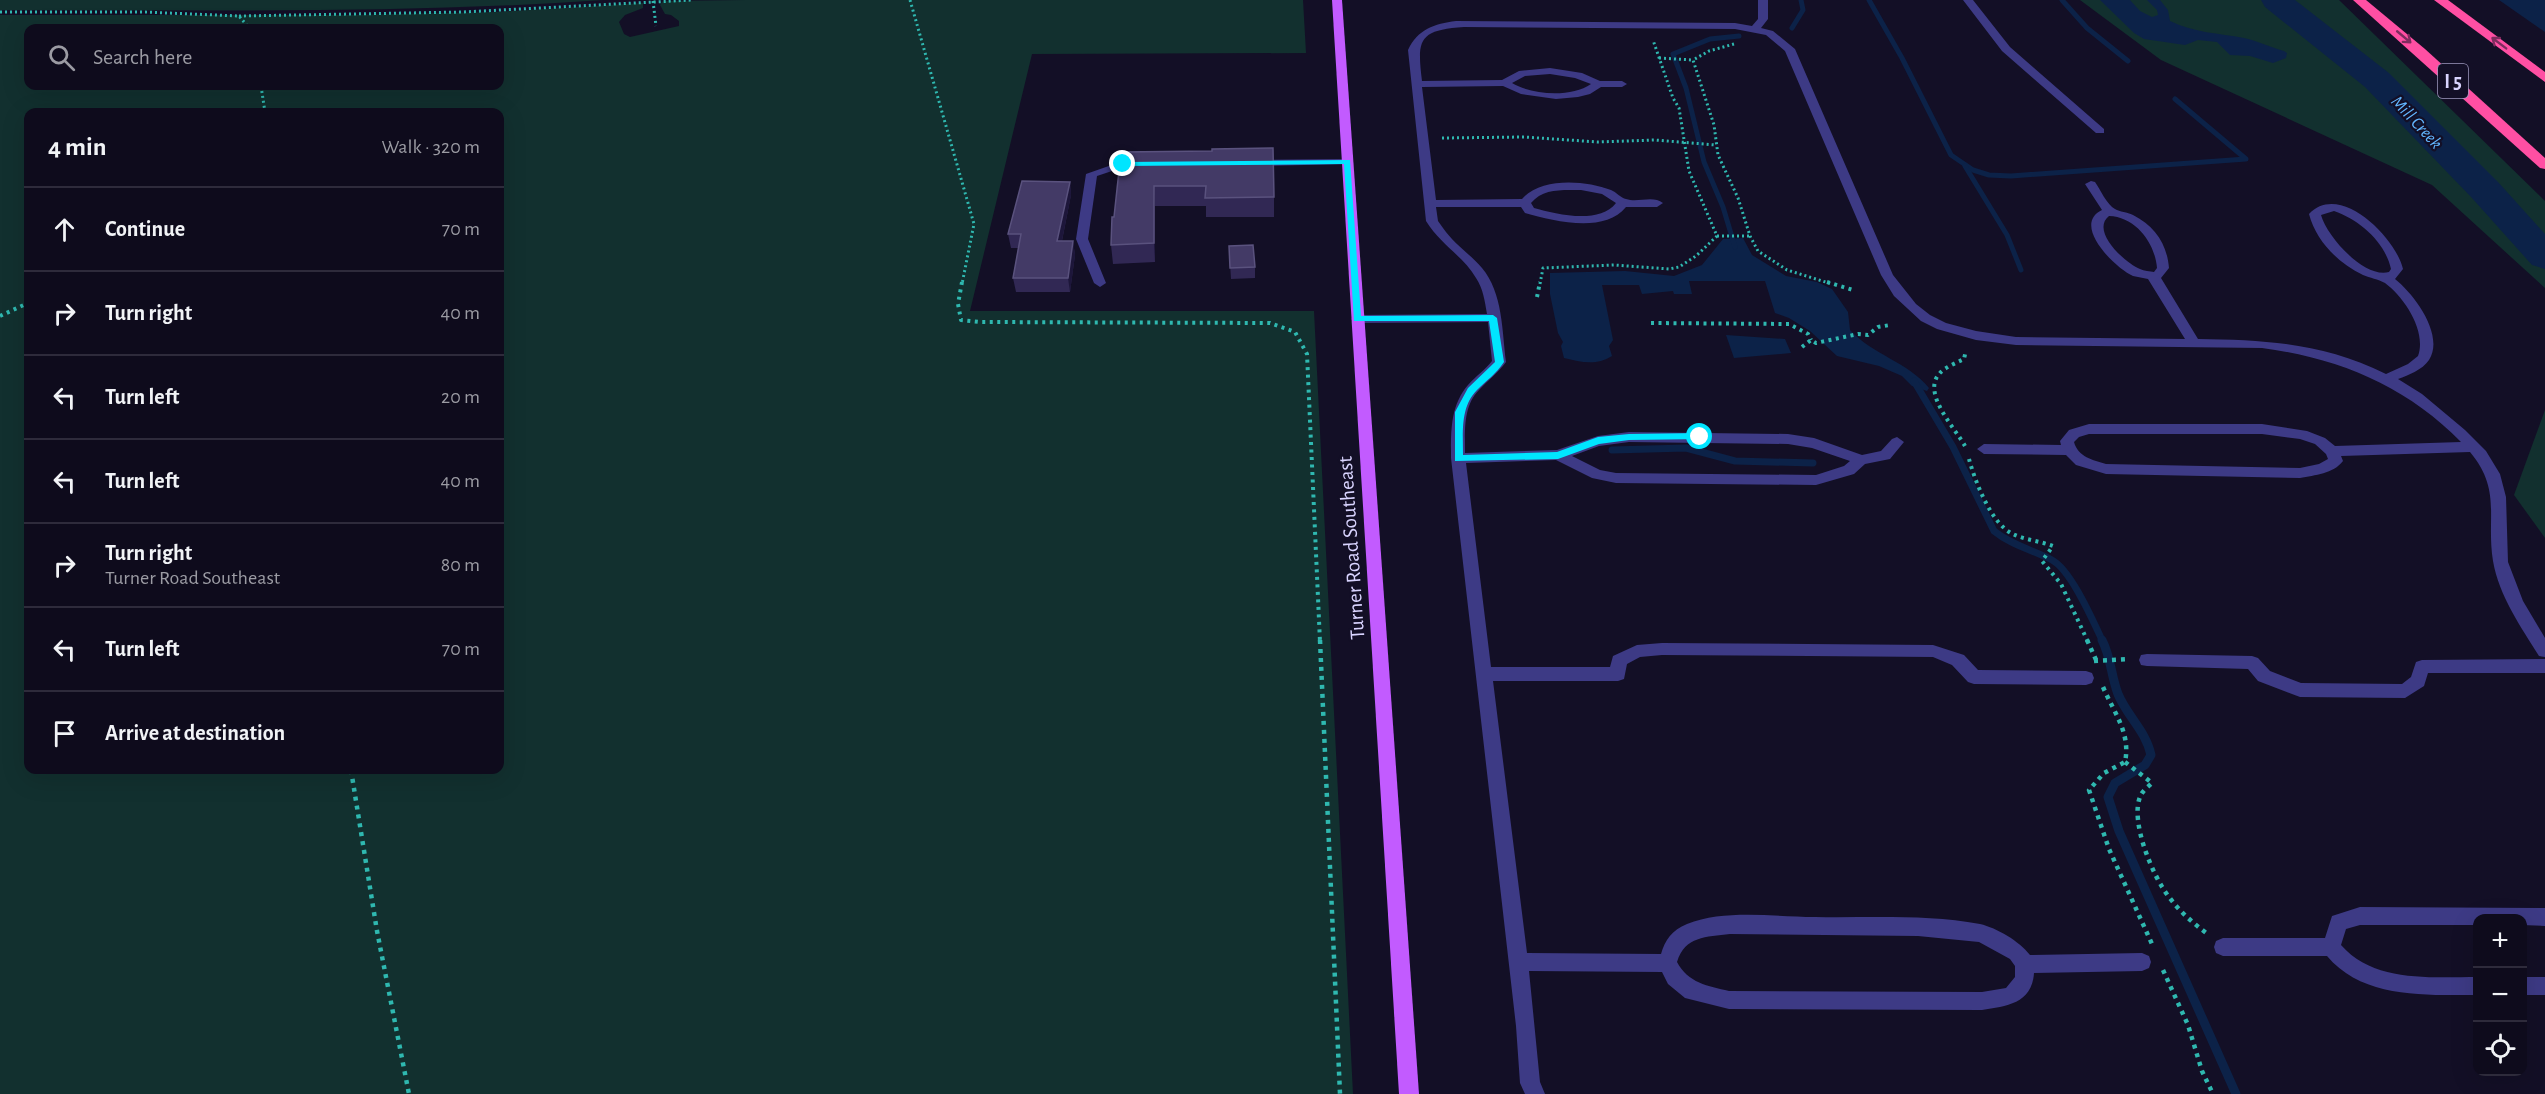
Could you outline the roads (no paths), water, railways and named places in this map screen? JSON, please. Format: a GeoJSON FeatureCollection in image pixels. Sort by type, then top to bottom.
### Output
{"type":"FeatureCollection","features":[{"type":"Feature","properties":{"kind":"highway","name":"I 5"},"geometry":{"type":"LineString","coordinates":[[2359,0],[2421,52],[2545,165]]}},
{"type":"Feature","properties":{"kind":"highway"},"geometry":{"type":"LineString","coordinates":[[2440,0],[2545,78]]}},
{"type":"Feature","properties":{"kind":"main road","name":"Turner Road Southeast"},"geometry":{"type":"LineString","coordinates":[[1337,0],[1409,1094]]}},
{"type":"Feature","properties":{"kind":"street"},"geometry":{"type":"LineString","coordinates":[[1755,28],[1763,19],[1763,0]]}},
{"type":"Feature","properties":{"kind":"street"},"geometry":{"type":"LineString","coordinates":[[1968,0],[1977,15],[2006,49],[2100,130]]}},
{"type":"Feature","properties":{"kind":"street"},"geometry":{"type":"LineString","coordinates":[[1535,1094],[1530,1083],[1519,962],[1458,458],[1460,412],[1471,390],[1492,372],[1499,362],[1488,286],[1480,273],[1440,235],[1432,221],[1413,50],[1416,40],[1428,30],[1443,25],[1735,26],[1755,28],[1775,37],[1790,49],[1887,275],[1908,305],[1926,319],[1977,337],[2016,341],[2287,346],[2324,355],[2389,378],[2418,396],[2442,415],[2473,447],[2495,477],[2501,501],[2499,550],[2507,579],[2520,612],[2545,651]]}},
{"type":"Feature","properties":{"kind":"street"},"geometry":{"type":"LineString","coordinates":[[1505,83],[1509,78],[1523,73],[1549,71],[1577,73],[1591,78],[1598,84]]}},
{"type":"Feature","properties":{"kind":"street"},"geometry":{"type":"LineString","coordinates":[[1416,84],[1505,83],[1521,92],[1565,95],[1588,92],[1598,84],[1622,84]]}},
{"type":"Feature","properties":{"kind":"street"},"geometry":{"type":"LineString","coordinates":[[1241,163],[1347,162]]}},
{"type":"Feature","properties":{"kind":"street"},"geometry":{"type":"LineString","coordinates":[[1100,283],[1082,239],[1092,174],[1123,164],[1146,164]]}},
{"type":"Feature","properties":{"kind":"street"},"geometry":{"type":"LineString","coordinates":[[2091,184],[2109,212]]}},
{"type":"Feature","properties":{"kind":"street"},"geometry":{"type":"LineString","coordinates":[[1525,203],[1533,193],[1554,188],[1576,187],[1602,190],[1618,196],[1623,203]]}},
{"type":"Feature","properties":{"kind":"street"},"geometry":{"type":"LineString","coordinates":[[1430,204],[1525,203]]}},
{"type":"Feature","properties":{"kind":"street"},"geometry":{"type":"LineString","coordinates":[[1525,203],[1529,210],[1542,214],[1588,218],[1609,216],[1620,211],[1623,203]]}},
{"type":"Feature","properties":{"kind":"street"},"geometry":{"type":"LineString","coordinates":[[1623,203],[1657,203]]}},
{"type":"Feature","properties":{"kind":"street"},"geometry":{"type":"LineString","coordinates":[[2387,279],[2394,275],[2397,269],[2393,255],[2379,236],[2362,220],[2344,211],[2328,207],[2320,208],[2315,214],[2316,225],[2339,252],[2355,266],[2387,279],[2420,319],[2429,343],[2424,358],[2411,368],[2389,378]]}},
{"type":"Feature","properties":{"kind":"street"},"geometry":{"type":"LineString","coordinates":[[2109,212],[2133,220],[2146,229],[2156,241],[2163,253],[2163,268],[2158,275],[2152,276],[2129,268],[2115,258],[2098,232],[2098,220],[2102,214],[2109,212]]}},
{"type":"Feature","properties":{"kind":"street"},"geometry":{"type":"LineString","coordinates":[[2152,276],[2194,343]]}},
{"type":"Feature","properties":{"kind":"street"},"geometry":{"type":"LineString","coordinates":[[1357,319],[1493,318]]}},
{"type":"Feature","properties":{"kind":"street"},"geometry":{"type":"LineString","coordinates":[[2089,429],[2262,429],[2302,434],[2320,441],[2332,451],[2336,461],[2323,469],[2288,473],[2141,471],[2106,469],[2081,461],[2069,450],[2067,441],[2074,433],[2089,429]]}},
{"type":"Feature","properties":{"kind":"street"},"geometry":{"type":"LineString","coordinates":[[1458,458],[1558,456],[1598,441],[1629,437],[1700,437],[1788,439],[1814,443],[1862,460]]}},
{"type":"Feature","properties":{"kind":"street"},"geometry":{"type":"LineString","coordinates":[[1558,456],[1597,474],[1645,480],[1816,480],[1849,470],[1862,460],[1885,455],[1897,442]]}},
{"type":"Feature","properties":{"kind":"street"},"geometry":{"type":"LineString","coordinates":[[2332,451],[2473,447]]}},
{"type":"Feature","properties":{"kind":"street"},"geometry":{"type":"LineString","coordinates":[[1984,449],[2069,450]]}},
{"type":"Feature","properties":{"kind":"street"},"geometry":{"type":"LineString","coordinates":[[1484,674],[1618,674],[1619,661],[1636,651],[1662,649],[1932,651],[1958,660],[1974,677],[2092,673]]}},
{"type":"Feature","properties":{"kind":"street"},"geometry":{"type":"LineString","coordinates":[[2147,660],[2252,663],[2264,676],[2300,690],[2405,691],[2418,681],[2422,667],[2545,666]]}},
{"type":"Feature","properties":{"kind":"street"},"geometry":{"type":"LineString","coordinates":[[2331,947],[2339,922],[2360,916],[2545,917]]}},
{"type":"Feature","properties":{"kind":"street"},"geometry":{"type":"LineString","coordinates":[[1730,925],[1918,927],[1959,930],[1981,933],[2002,943],[2017,953],[2025,964],[2024,981],[2011,996],[1982,1001],[1937,1002],[1729,1000],[1692,991],[1675,978],[1667,963],[1671,945],[1686,932],[1730,925]]}},
{"type":"Feature","properties":{"kind":"street"},"geometry":{"type":"LineString","coordinates":[[2223,947],[2331,947],[2349,966],[2373,978],[2408,984],[2473,986]]}},
{"type":"Feature","properties":{"kind":"street"},"geometry":{"type":"LineString","coordinates":[[2025,964],[2152,958]]}},
{"type":"Feature","properties":{"kind":"street"},"geometry":{"type":"LineString","coordinates":[[1519,962],[1667,963]]}},
{"type":"Feature","properties":{"kind":"street"},"geometry":{"type":"LineString","coordinates":[[2527,986],[2545,986]]}},
{"type":"Feature","properties":{"kind":"water"},"geometry":{"type":"Polygon","coordinates":[[[2100,0],[2130,0],[2140,11],[2152,17],[2158,15],[2157,10],[2147,0],[2160,0],[2168,10],[2170,21],[2198,30],[2254,41],[2284,51],[2287,53],[2286,58],[2273,63],[2250,56],[2230,55],[2217,42],[2198,40],[2185,45],[2144,39],[2134,33],[2100,0]]]}},
{"type":"Feature","properties":{"kind":"water"},"geometry":{"type":"Polygon","coordinates":[[[2499,0],[2545,0],[2545,32],[2499,0]]]}},
{"type":"Feature","properties":{"kind":"water"},"geometry":{"type":"Polygon","coordinates":[[[1743,238],[1752,255],[1786,276],[1817,282],[1832,289],[1848,312],[1850,330],[1869,346],[1911,371],[1929,388],[1927,391],[1912,386],[1902,376],[1879,366],[1837,356],[1810,331],[1789,318],[1775,313],[1765,281],[1689,281],[1692,294],[1674,294],[1673,291],[1642,294],[1639,285],[1602,285],[1613,340],[1609,346],[1612,356],[1594,362],[1564,358],[1561,346],[1563,342],[1558,333],[1550,294],[1550,273],[1625,271],[1674,276],[1702,265],[1723,239],[1743,238]]]}},
{"type":"Feature","properties":{"kind":"water"},"geometry":{"type":"Polygon","coordinates":[[[1726,335],[1785,339],[1791,353],[1734,358],[1726,335]]]}},
{"type":"Feature","properties":{"kind":"waterway"},"geometry":{"type":"LineString","coordinates":[[1792,28],[1803,10],[1801,0]]}},
{"type":"Feature","properties":{"kind":"waterway"},"geometry":{"type":"LineString","coordinates":[[1869,0],[1902,58],[1951,155],[1973,170],[1989,175],[2011,176],[2246,159],[2175,99]]}},
{"type":"Feature","properties":{"kind":"waterway"},"geometry":{"type":"LineString","coordinates":[[2062,0],[2087,28],[2128,61]]}},
{"type":"Feature","properties":{"kind":"waterway","name":"Mill Creek"},"geometry":{"type":"LineString","coordinates":[[2276,0],[2377,80],[2485,190],[2545,257]]}},
{"type":"Feature","properties":{"kind":"waterway"},"geometry":{"type":"LineString","coordinates":[[1735,247],[1723,207],[1704,162],[1686,88],[1673,54],[1710,39],[1739,36]]}},
{"type":"Feature","properties":{"kind":"waterway"},"geometry":{"type":"LineString","coordinates":[[1965,166],[2007,235],[2021,270]]}},
{"type":"Feature","properties":{"kind":"waterway"},"geometry":{"type":"LineString","coordinates":[[1914,381],[1953,447],[1994,531],[2052,560],[2067,574],[2103,642]]}},
{"type":"Feature","properties":{"kind":"waterway"},"geometry":{"type":"LineString","coordinates":[[1612,450],[1686,448],[1735,461],[1813,463]]}},
{"type":"Feature","properties":{"kind":"waterway"},"geometry":{"type":"LineString","coordinates":[[2102,640],[2118,694],[2145,738],[2151,755],[2145,765],[2115,783],[2108,797],[2119,831],[2236,1094]]}}]}
